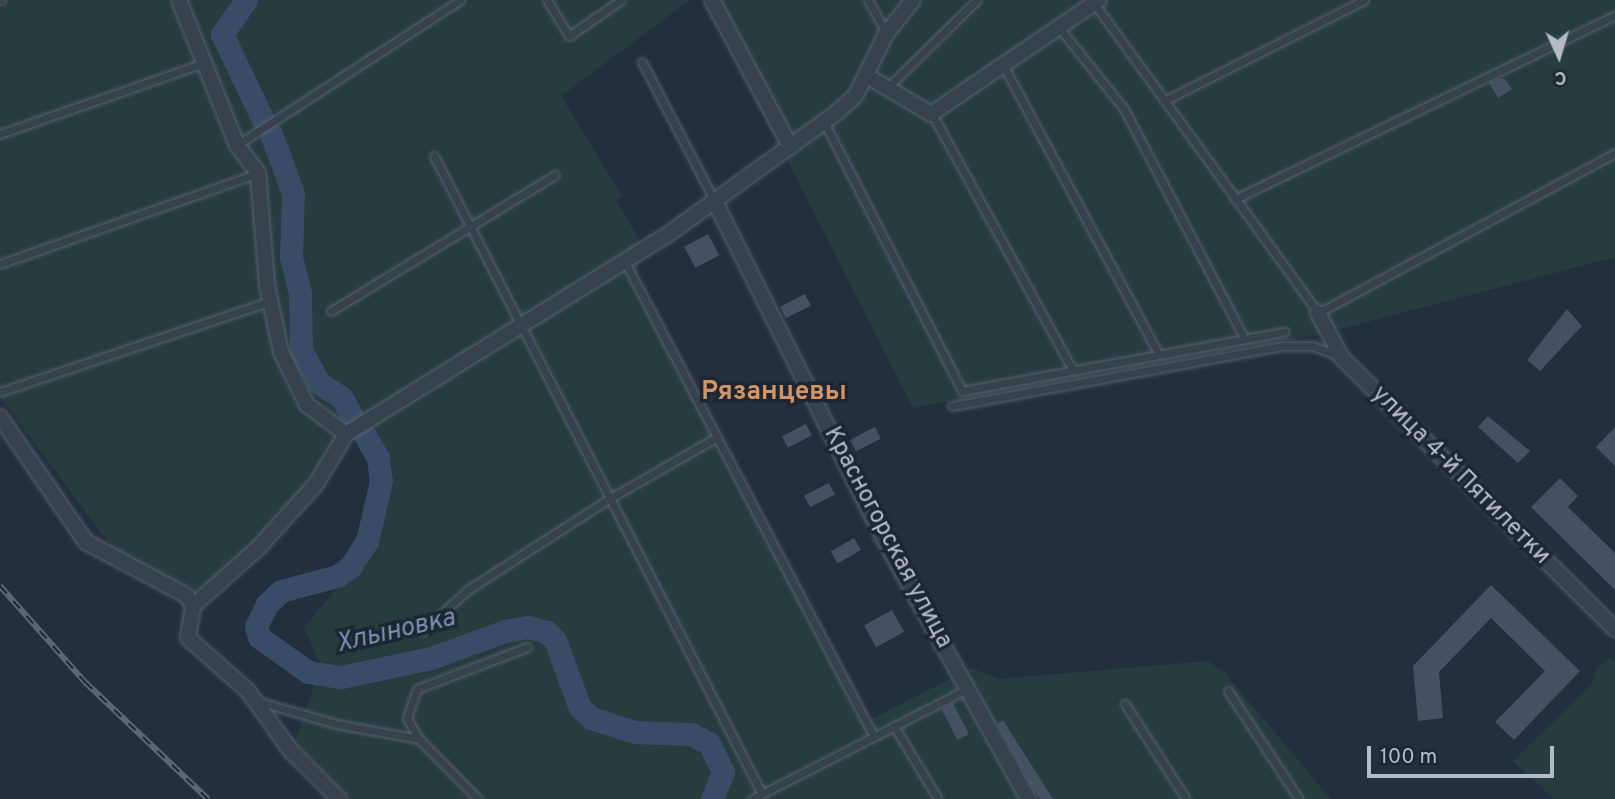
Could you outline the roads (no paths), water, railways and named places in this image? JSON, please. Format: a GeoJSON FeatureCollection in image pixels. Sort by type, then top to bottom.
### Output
{"type":"FeatureCollection","features":[{"type":"Feature","properties":{"kind":"street"},"geometry":{"type":"LineString","coordinates":[[179,0],[237,145],[258,173],[270,300],[281,352],[299,392],[317,416],[346,434]]}},
{"type":"Feature","properties":{"kind":"street"},"geometry":{"type":"LineString","coordinates":[[712,0],[790,146]]}},
{"type":"Feature","properties":{"kind":"street"},"geometry":{"type":"LineString","coordinates":[[340,799],[291,751],[257,701],[188,638],[193,606],[316,484],[346,434],[625,261],[824,122],[856,95],[886,34],[913,0]]}},
{"type":"Feature","properties":{"kind":"street"},"geometry":{"type":"LineString","coordinates":[[867,76],[885,90],[931,114],[1061,30],[1096,1]]}},
{"type":"Feature","properties":{"kind":"street","name":"Красногорская улица"},"geometry":{"type":"LineString","coordinates":[[713,200],[883,537],[1028,799]]}},
{"type":"Feature","properties":{"kind":"street","name":"улица 4-й Пятилетки"},"geometry":{"type":"LineString","coordinates":[[1318,313],[1342,358],[1615,629]]}},
{"type":"Feature","properties":{"kind":"street"},"geometry":{"type":"LineString","coordinates":[[0,417],[86,542],[180,591],[193,606]]}},
{"type":"Feature","properties":{"kind":"lane"},"geometry":{"type":"LineString","coordinates":[[237,145],[460,0]]}},
{"type":"Feature","properties":{"kind":"lane"},"geometry":{"type":"LineString","coordinates":[[547,0],[569,36],[621,0]]}},
{"type":"Feature","properties":{"kind":"lane"},"geometry":{"type":"LineString","coordinates":[[868,0],[886,34]]}},
{"type":"Feature","properties":{"kind":"lane"},"geometry":{"type":"LineString","coordinates":[[885,90],[977,0]]}},
{"type":"Feature","properties":{"kind":"lane"},"geometry":{"type":"LineString","coordinates":[[1164,101],[1364,0]]}},
{"type":"Feature","properties":{"kind":"lane"},"geometry":{"type":"LineString","coordinates":[[1096,1],[1164,101],[1318,313],[1615,152]]}},
{"type":"Feature","properties":{"kind":"lane"},"geometry":{"type":"LineString","coordinates":[[1236,199],[1615,15]]}},
{"type":"Feature","properties":{"kind":"lane"},"geometry":{"type":"LineString","coordinates":[[1061,30],[1124,109],[1244,338]]}},
{"type":"Feature","properties":{"kind":"lane"},"geometry":{"type":"LineString","coordinates":[[642,62],[713,200]]}},
{"type":"Feature","properties":{"kind":"lane"},"geometry":{"type":"LineString","coordinates":[[0,134],[204,63]]}},
{"type":"Feature","properties":{"kind":"lane"},"geometry":{"type":"LineString","coordinates":[[1004,67],[1159,355]]}},
{"type":"Feature","properties":{"kind":"lane"},"geometry":{"type":"LineString","coordinates":[[931,114],[1073,370]]}},
{"type":"Feature","properties":{"kind":"lane"},"geometry":{"type":"LineString","coordinates":[[824,122],[962,391],[1285,332]]}},
{"type":"Feature","properties":{"kind":"lane"},"geometry":{"type":"LineString","coordinates":[[434,156],[517,326],[762,794]]}},
{"type":"Feature","properties":{"kind":"lane"},"geometry":{"type":"LineString","coordinates":[[0,264],[258,173]]}},
{"type":"Feature","properties":{"kind":"lane"},"geometry":{"type":"LineString","coordinates":[[331,311],[555,175]]}},
{"type":"Feature","properties":{"kind":"lane"},"geometry":{"type":"LineString","coordinates":[[625,261],[873,735]]}},
{"type":"Feature","properties":{"kind":"lane"},"geometry":{"type":"LineString","coordinates":[[0,393],[270,300]]}},
{"type":"Feature","properties":{"kind":"lane"},"geometry":{"type":"LineString","coordinates":[[952,406],[1282,346],[1313,346],[1342,358]]}},
{"type":"Feature","properties":{"kind":"lane"},"geometry":{"type":"LineString","coordinates":[[422,631],[469,589],[607,499],[717,438]]}},
{"type":"Feature","properties":{"kind":"lane"},"geometry":{"type":"LineString","coordinates":[[478,799],[419,739],[407,718],[417,688],[527,647]]}},
{"type":"Feature","properties":{"kind":"lane"},"geometry":{"type":"LineString","coordinates":[[752,799],[873,735],[968,689]]}},
{"type":"Feature","properties":{"kind":"lane"},"geometry":{"type":"LineString","coordinates":[[1228,691],[1299,799]]}},
{"type":"Feature","properties":{"kind":"lane"},"geometry":{"type":"LineString","coordinates":[[257,701],[336,724],[419,739]]}},
{"type":"Feature","properties":{"kind":"lane"},"geometry":{"type":"LineString","coordinates":[[1125,704],[1186,799]]}},
{"type":"Feature","properties":{"kind":"lane"},"geometry":{"type":"LineString","coordinates":[[894,726],[938,799]]}},
{"type":"Feature","properties":{"kind":"waterway","name":"Хлыновка"},"geometry":{"type":"LineString","coordinates":[[246,0],[222,34],[263,120]]}},
{"type":"Feature","properties":{"kind":"waterway","name":"Хлыновка"},"geometry":{"type":"LineString","coordinates":[[271,134],[293,193],[291,257],[300,293],[301,350],[319,383],[342,398],[355,421]]}},
{"type":"Feature","properties":{"kind":"waterway","name":"Хлыновка"},"geometry":{"type":"LineString","coordinates":[[363,432],[378,458],[381,481],[367,541],[350,567],[337,576],[281,591],[267,604],[256,627],[259,637],[308,672],[341,677],[431,658],[505,631],[528,627],[547,632],[555,640],[580,708],[591,718],[634,732],[691,734],[709,743],[723,772],[712,799]]}},
{"type":"Feature","properties":{"kind":"railway"},"geometry":{"type":"LineString","coordinates":[[0,586],[85,682],[208,799]]}},
{"type":"Feature","properties":{"kind":"district","name":"Рязанцевы"},"geometry":{"type":"Point","coordinates":[774,393]}}]}
